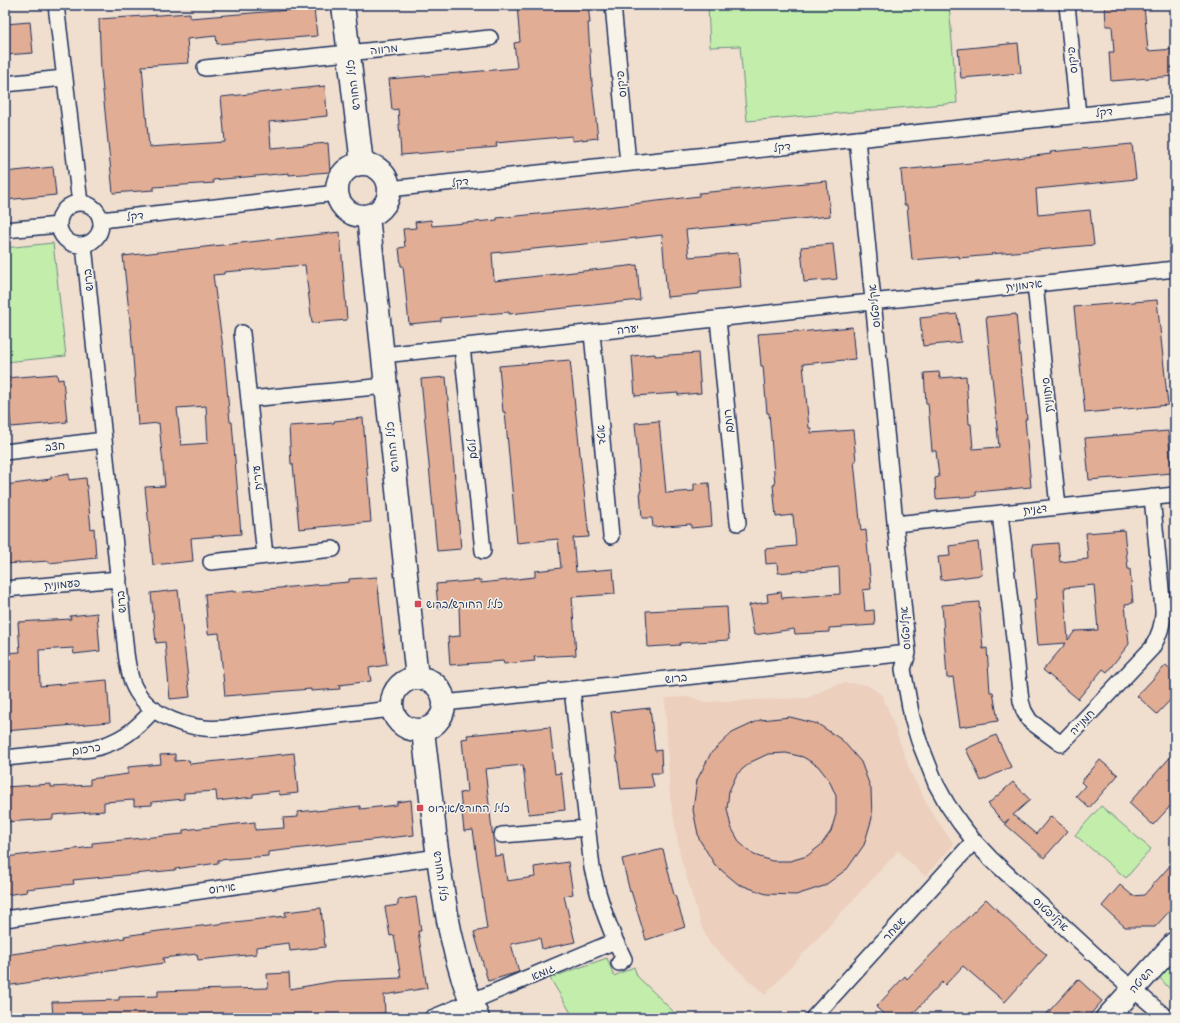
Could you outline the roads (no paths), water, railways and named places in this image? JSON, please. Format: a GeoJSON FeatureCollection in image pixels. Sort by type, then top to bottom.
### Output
{"type":"FeatureCollection","features":[{"type":"Feature","properties":{"kind":"street"},"geometry":{"type":"LineString","coordinates":[[56,5],[80,202]]}},
{"type":"Feature","properties":{"kind":"street","name":"כליל החורש"},"geometry":{"type":"LineString","coordinates":[[343,5],[362,164]]}},
{"type":"Feature","properties":{"kind":"street","name":"פיקוס"},"geometry":{"type":"LineString","coordinates":[[613,5],[628,163]]}},
{"type":"Feature","properties":{"kind":"street","name":"פיקוס"},"geometry":{"type":"LineString","coordinates":[[1067,5],[1078,115]]}},
{"type":"Feature","properties":{"kind":"street","name":"מרווה"},"geometry":{"type":"LineString","coordinates":[[205,68],[490,38]]}},
{"type":"Feature","properties":{"kind":"street"},"geometry":{"type":"LineString","coordinates":[[5,84],[64,78]]}},
{"type":"Feature","properties":{"kind":"street","name":"דקל"},"geometry":{"type":"LineString","coordinates":[[389,190],[1175,105]]}},
{"type":"Feature","properties":{"kind":"street","name":"אקליפטוס"},"geometry":{"type":"LineString","coordinates":[[857,139],[908,653],[903,669],[912,718],[922,748],[936,784],[947,804],[974,841],[1016,882],[1133,989],[1167,1018]]}},
{"type":"Feature","properties":{"kind":"street"},"geometry":{"type":"LineString","coordinates":[[362,164],[370,165],[381,171],[386,177],[389,190],[388,198],[384,205],[379,211],[368,216],[355,215],[348,212],[340,203],[337,193],[338,183],[344,172],[354,166],[362,164]]}},
{"type":"Feature","properties":{"kind":"street","name":"דקל"},"geometry":{"type":"LineString","coordinates":[[101,220],[337,193]]}},
{"type":"Feature","properties":{"kind":"street"},"geometry":{"type":"LineString","coordinates":[[80,202],[86,203],[95,208],[101,220],[101,230],[98,236],[94,241],[84,245],[68,242],[62,234],[59,225],[60,218],[65,209],[70,205],[80,202]]}},
{"type":"Feature","properties":{"kind":"street","name":"כליל החורש"},"geometry":{"type":"LineString","coordinates":[[368,216],[417,678]]}},
{"type":"Feature","properties":{"kind":"street"},"geometry":{"type":"LineString","coordinates":[[5,230],[59,225]]}},
{"type":"Feature","properties":{"kind":"street","name":"ברוש"},"geometry":{"type":"LineString","coordinates":[[84,245],[128,666],[132,683],[138,694],[154,710],[176,722],[206,729],[392,709]]}},
{"type":"Feature","properties":{"kind":"street","name":"אדמונית"},"geometry":{"type":"LineString","coordinates":[[873,302],[1175,269]]}},
{"type":"Feature","properties":{"kind":"street","name":"סיתוונית"},"geometry":{"type":"LineString","coordinates":[[1035,284],[1058,507]]}},
{"type":"Feature","properties":{"kind":"street","name":"יערה"},"geometry":{"type":"LineString","coordinates":[[383,355],[873,302]]}},
{"type":"Feature","properties":{"kind":"street","name":"רותם"},"geometry":{"type":"LineString","coordinates":[[718,319],[738,522]]}},
{"type":"Feature","properties":{"kind":"street","name":"עירית"},"geometry":{"type":"LineString","coordinates":[[242,333],[266,556]]}},
{"type":"Feature","properties":{"kind":"street","name":"אטד"},"geometry":{"type":"LineString","coordinates":[[592,333],[611,536]]}},
{"type":"Feature","properties":{"kind":"street","name":"לוטם"},"geometry":{"type":"LineString","coordinates":[[462,346],[483,551]]}},
{"type":"Feature","properties":{"kind":"street"},"geometry":{"type":"LineString","coordinates":[[249,399],[386,386]]}},
{"type":"Feature","properties":{"kind":"street","name":"חצב"},"geometry":{"type":"LineString","coordinates":[[5,452],[104,440]]}},
{"type":"Feature","properties":{"kind":"street","name":"דגנית"},"geometry":{"type":"LineString","coordinates":[[895,524],[1175,495]]}},
{"type":"Feature","properties":{"kind":"street","name":"חמנייה"},"geometry":{"type":"LineString","coordinates":[[1000,513],[1021,701],[1030,721],[1061,744],[1152,648],[1158,637],[1162,625],[1163,609],[1152,497]]}},
{"type":"Feature","properties":{"kind":"street"},"geometry":{"type":"LineString","coordinates":[[211,562],[333,549]]}},
{"type":"Feature","properties":{"kind":"street","name":"פעמונית"},"geometry":{"type":"LineString","coordinates":[[5,589],[119,579]]}},
{"type":"Feature","properties":{"kind":"street","name":"ברוש"},"geometry":{"type":"LineString","coordinates":[[444,703],[908,653]]}},
{"type":"Feature","properties":{"kind":"street"},"geometry":{"type":"LineString","coordinates":[[417,678],[429,680],[435,685],[440,692],[444,703],[443,712],[439,719],[430,727],[423,730],[414,730],[403,726],[397,720],[392,709],[392,697],[398,686],[405,681],[417,678]]}},
{"type":"Feature","properties":{"kind":"street"},"geometry":{"type":"LineString","coordinates":[[572,690],[592,868],[606,921],[624,959],[619,963]]}},
{"type":"Feature","properties":{"kind":"street","name":"כרכום"},"geometry":{"type":"LineString","coordinates":[[5,758],[102,747],[126,736],[154,710]]}},
{"type":"Feature","properties":{"kind":"street","name":"כליל החורש"},"geometry":{"type":"LineString","coordinates":[[423,730],[438,857],[451,936],[458,965],[474,1010]]}},
{"type":"Feature","properties":{"kind":"street"},"geometry":{"type":"LineString","coordinates":[[502,835],[587,828]]}},
{"type":"Feature","properties":{"kind":"street","name":"אשחר"},"geometry":{"type":"LineString","coordinates":[[814,1018],[974,841]]}},
{"type":"Feature","properties":{"kind":"street","name":"אירוס"},"geometry":{"type":"LineString","coordinates":[[5,919],[438,857]]}},
{"type":"Feature","properties":{"kind":"street","name":"גומא"},"geometry":{"type":"LineString","coordinates":[[432,1018],[474,1010],[615,941]]}},
{"type":"Feature","properties":{"kind":"street","name":"השיטה"},"geometry":{"type":"LineString","coordinates":[[1107,1018],[1175,943]]}},
{"type":"Feature","properties":{"kind":"place","name":"כליל החורש/ברוש"},"geometry":{"type":"Point","coordinates":[418,604]}},
{"type":"Feature","properties":{"kind":"place","name":"כליל החורש/אירוס"},"geometry":{"type":"Point","coordinates":[420,808]}}]}
